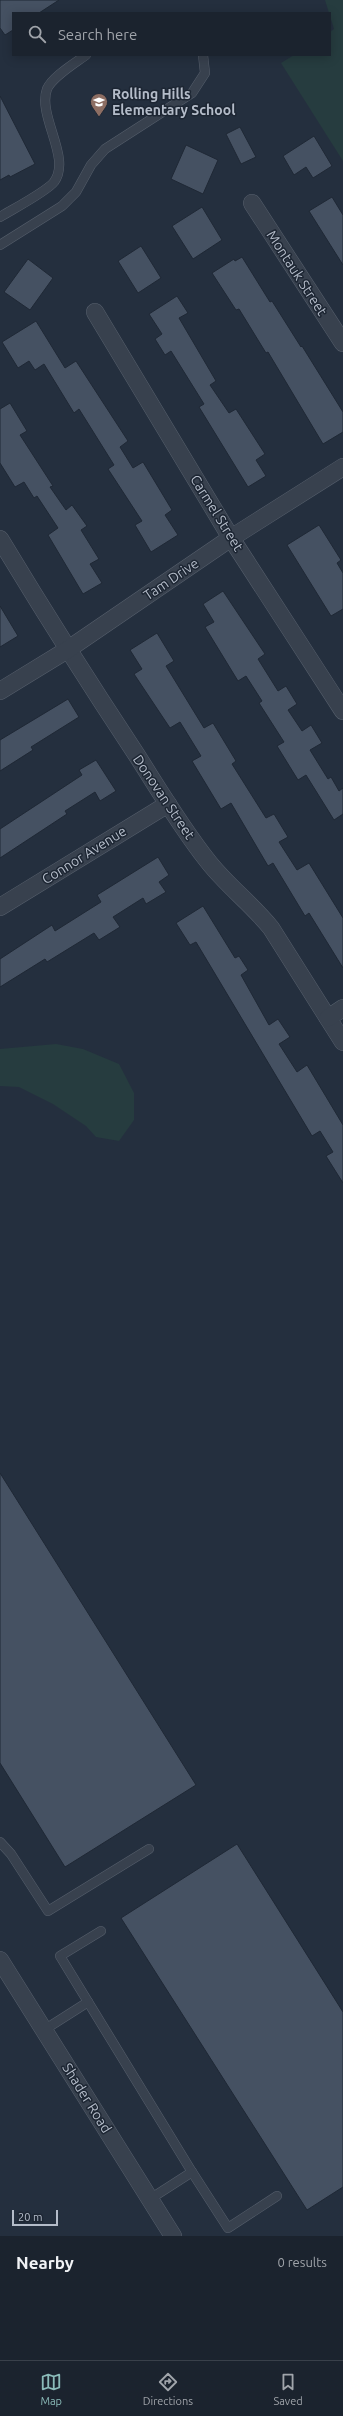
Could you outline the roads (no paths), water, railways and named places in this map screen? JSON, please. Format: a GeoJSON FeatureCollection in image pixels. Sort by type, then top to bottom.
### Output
{"type":"FeatureCollection","features":[{"type":"Feature","properties":{"kind":"street","name":"Montauk Street"},"geometry":{"type":"LineString","coordinates":[[252,203],[343,343]]}},
{"type":"Feature","properties":{"kind":"street","name":"Carmel Street"},"geometry":{"type":"LineString","coordinates":[[95,312],[232,538],[343,711]]}},
{"type":"Feature","properties":{"kind":"street","name":"Tam Drive"},"geometry":{"type":"LineString","coordinates":[[0,692],[67,650],[232,538],[343,468]]}},
{"type":"Feature","properties":{"kind":"street","name":"Donovan Street"},"geometry":{"type":"LineString","coordinates":[[0,539],[67,650],[168,804],[220,876],[258,911],[271,928],[343,1042]]}},
{"type":"Feature","properties":{"kind":"street","name":"Connor Avenue"},"geometry":{"type":"LineString","coordinates":[[0,907],[168,804]]}},
{"type":"Feature","properties":{"kind":"street"},"geometry":{"type":"LineString","coordinates":[[328,1018],[343,1008]]}},
{"type":"Feature","properties":{"kind":"street","name":"Shader Road"},"geometry":{"type":"LineString","coordinates":[[0,1960],[173,2236]]}},
{"type":"Feature","properties":{"kind":"lane"},"geometry":{"type":"LineString","coordinates":[[0,217],[54,182],[59,169],[53,132],[46,113],[47,89],[64,70],[85,56]]}},
{"type":"Feature","properties":{"kind":"lane"},"geometry":{"type":"LineString","coordinates":[[0,245],[62,206],[76,192],[91,165],[105,150],[192,93],[205,73],[203,56]]}},
{"type":"Feature","properties":{"kind":"lane"},"geometry":{"type":"LineString","coordinates":[[0,1842],[11,1854],[48,1911],[149,1849]]}},
{"type":"Feature","properties":{"kind":"lane"},"geometry":{"type":"LineString","coordinates":[[101,1931],[60,1956],[192,2172],[228,2228],[277,2196]]}},
{"type":"Feature","properties":{"kind":"lane"},"geometry":{"type":"LineString","coordinates":[[44,2030],[88,2002]]}},
{"type":"Feature","properties":{"kind":"lane"},"geometry":{"type":"LineString","coordinates":[[150,2199],[192,2172]]}},
{"type":"Feature","properties":{"kind":"place","name":"Rolling Hills Elementary School"},"geometry":{"type":"Point","coordinates":[99,117]}}]}
